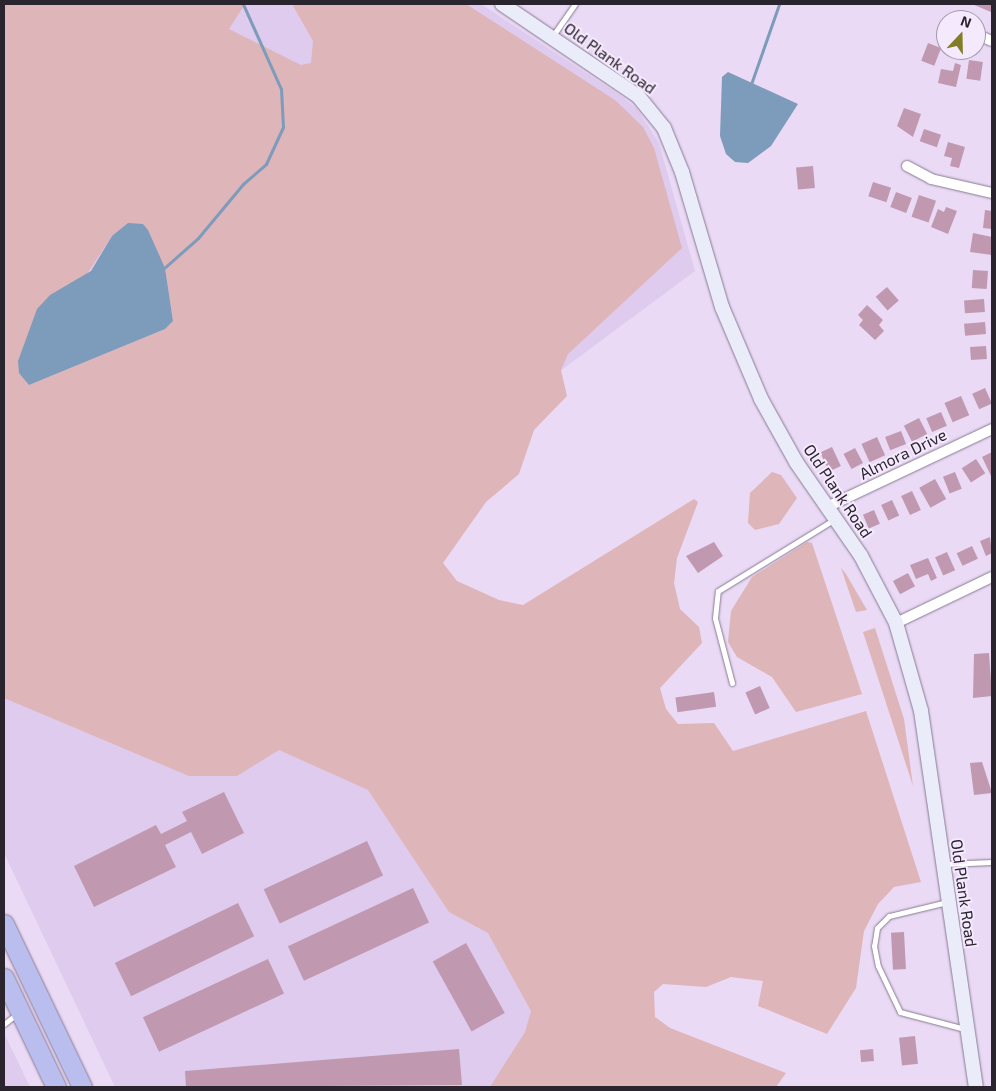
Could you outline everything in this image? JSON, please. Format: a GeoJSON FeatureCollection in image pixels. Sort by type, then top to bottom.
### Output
{"type":"FeatureCollection","features":[{"type":"Feature","properties":{"kind":"highway"},"geometry":{"type":"LineString","coordinates":[[4,924],[82,1087]]}},
{"type":"Feature","properties":{"kind":"highway"},"geometry":{"type":"LineString","coordinates":[[4,978],[51,1083]]}},
{"type":"Feature","properties":{"kind":"street","name":"Old Plank Road"},"geometry":{"type":"LineString","coordinates":[[502,4],[638,96],[664,128],[742,357],[776,430],[832,513],[896,623],[921,711],[965,1029],[976,1087]]}},
{"type":"Feature","properties":{"kind":"street"},"geometry":{"type":"LineString","coordinates":[[906,166],[931,179],[992,193]]}},
{"type":"Feature","properties":{"kind":"street","name":"Almora Drive"},"geometry":{"type":"LineString","coordinates":[[832,513],[992,429]]}},
{"type":"Feature","properties":{"kind":"street"},"geometry":{"type":"LineString","coordinates":[[896,623],[992,577]]}},
{"type":"Feature","properties":{"kind":"lane"},"geometry":{"type":"LineString","coordinates":[[552,38],[575,4]]}},
{"type":"Feature","properties":{"kind":"lane"},"geometry":{"type":"LineString","coordinates":[[732,683],[714,618],[718,591],[832,513]]}},
{"type":"Feature","properties":{"kind":"lane"},"geometry":{"type":"LineString","coordinates":[[942,865],[992,862]]}},
{"type":"Feature","properties":{"kind":"lane"},"geometry":{"type":"LineString","coordinates":[[948,902],[889,916],[877,928],[874,946],[878,966],[900,1012],[965,1029]]}},
{"type":"Feature","properties":{"kind":"lane"},"geometry":{"type":"LineString","coordinates":[[4,1024],[20,1013]]}},
{"type":"Feature","properties":{"kind":"shaded area"},"geometry":{"type":"Polygon","coordinates":[[[4,4],[481,4],[618,94],[637,109],[659,143],[695,271],[78,729],[237,776],[279,749],[368,790],[632,1087],[115,1087],[4,853],[4,4]]]}},
{"type":"Feature","properties":{"kind":"shaded area"},"geometry":{"type":"Polygon","coordinates":[[[4,4],[245,4],[229,29],[301,65],[311,63],[313,41],[292,4],[466,4],[615,100],[643,127],[654,148],[682,248],[568,354],[561,370],[567,396],[534,430],[519,474],[486,502],[443,563],[457,581],[499,600],[523,605],[694,499],[698,502],[677,558],[674,583],[680,609],[699,627],[702,643],[660,688],[666,709],[678,724],[714,723],[733,751],[866,711],[921,882],[894,887],[878,904],[864,931],[856,988],[827,1034],[758,1006],[763,981],[731,977],[706,987],[663,984],[654,992],[655,1017],[670,1028],[786,1073],[776,1087],[490,1087],[525,1032],[531,1011],[488,933],[449,912],[368,790],[279,750],[237,776],[189,776],[4,698],[4,4]],[[143,224],[112,236],[85,277],[29,385],[165,329],[173,321],[165,268],[143,224]]]}},
{"type":"Feature","properties":{"kind":"shaded area"},"geometry":{"type":"Polygon","coordinates":[[[772,472],[781,475],[797,498],[779,524],[755,530],[748,523],[750,493],[772,472]]]}},
{"type":"Feature","properties":{"kind":"shaded area"},"geometry":{"type":"Polygon","coordinates":[[[807,542],[812,543],[862,694],[796,712],[772,677],[737,657],[728,642],[731,611],[752,577],[807,542]]]}},
{"type":"Feature","properties":{"kind":"shaded area"},"geometry":{"type":"Polygon","coordinates":[[[841,568],[846,574],[867,610],[856,612],[841,568]]]}},
{"type":"Feature","properties":{"kind":"shaded area"},"geometry":{"type":"Polygon","coordinates":[[[875,628],[904,719],[913,786],[863,632],[875,628]]]}},
{"type":"Feature","properties":{"kind":"shaded area"},"geometry":{"type":"Polygon","coordinates":[[[4,1033],[30,1087],[4,1087],[4,1033]]]}},
{"type":"Feature","properties":{"kind":"water"},"geometry":{"type":"Polygon","coordinates":[[[728,72],[798,104],[771,146],[748,163],[735,162],[726,154],[720,136],[722,77],[728,72]]]}},
{"type":"Feature","properties":{"kind":"water"},"geometry":{"type":"Polygon","coordinates":[[[128,223],[143,224],[148,230],[165,268],[173,321],[165,329],[29,385],[19,373],[18,361],[37,309],[50,295],[91,271],[112,236],[128,223]]]}},
{"type":"Feature","properties":{"kind":"building"},"geometry":{"type":"Polygon","coordinates":[[[972,4],[992,4],[992,10],[991,12],[972,4]]]}},
{"type":"Feature","properties":{"kind":"building"},"geometry":{"type":"Polygon","coordinates":[[[928,43],[936,46],[936,60],[934,66],[921,61],[928,43]]]}},
{"type":"Feature","properties":{"kind":"building"},"geometry":{"type":"Polygon","coordinates":[[[969,60],[983,62],[980,81],[966,79],[969,60]]]}},
{"type":"Feature","properties":{"kind":"building"},"geometry":{"type":"Polygon","coordinates":[[[955,63],[961,65],[956,87],[938,83],[941,69],[953,71],[955,63]]]}},
{"type":"Feature","properties":{"kind":"building"},"geometry":{"type":"Polygon","coordinates":[[[904,108],[921,114],[913,137],[897,126],[904,108]]]}},
{"type":"Feature","properties":{"kind":"building"},"geometry":{"type":"Polygon","coordinates":[[[924,129],[941,135],[937,147],[920,141],[924,129]]]}},
{"type":"Feature","properties":{"kind":"building"},"geometry":{"type":"Polygon","coordinates":[[[948,142],[965,147],[959,168],[950,166],[952,158],[944,156],[948,142]]]}},
{"type":"Feature","properties":{"kind":"building"},"geometry":{"type":"Polygon","coordinates":[[[813,166],[815,188],[798,189],[796,167],[813,166]]]}},
{"type":"Feature","properties":{"kind":"building"},"geometry":{"type":"Polygon","coordinates":[[[873,182],[891,188],[886,202],[868,196],[873,182]]]}},
{"type":"Feature","properties":{"kind":"building"},"geometry":{"type":"Polygon","coordinates":[[[896,192],[912,198],[906,213],[890,207],[896,192]]]}},
{"type":"Feature","properties":{"kind":"building"},"geometry":{"type":"Polygon","coordinates":[[[919,195],[936,201],[929,223],[912,217],[919,195]]]}},
{"type":"Feature","properties":{"kind":"building"},"geometry":{"type":"Polygon","coordinates":[[[946,207],[957,211],[948,234],[931,227],[938,209],[944,212],[946,207]]]}},
{"type":"Feature","properties":{"kind":"building"},"geometry":{"type":"Polygon","coordinates":[[[985,210],[992,211],[992,229],[983,228],[985,210]]]}},
{"type":"Feature","properties":{"kind":"building"},"geometry":{"type":"Polygon","coordinates":[[[973,233],[992,237],[992,255],[970,252],[973,233]]]}},
{"type":"Feature","properties":{"kind":"building"},"geometry":{"type":"Polygon","coordinates":[[[973,270],[988,271],[987,289],[972,288],[973,270]]]}},
{"type":"Feature","properties":{"kind":"building"},"geometry":{"type":"Polygon","coordinates":[[[887,287],[899,301],[887,310],[876,297],[887,287]]]}},
{"type":"Feature","properties":{"kind":"building"},"geometry":{"type":"Polygon","coordinates":[[[984,299],[985,312],[965,313],[964,300],[984,299]]]}},
{"type":"Feature","properties":{"kind":"building"},"geometry":{"type":"Polygon","coordinates":[[[867,305],[883,320],[879,325],[884,331],[875,340],[859,325],[863,320],[858,315],[867,305]]]}},
{"type":"Feature","properties":{"kind":"building"},"geometry":{"type":"Polygon","coordinates":[[[985,322],[986,334],[965,336],[964,324],[985,322]]]}},
{"type":"Feature","properties":{"kind":"building"},"geometry":{"type":"Polygon","coordinates":[[[986,346],[987,359],[971,360],[970,347],[986,346]]]}},
{"type":"Feature","properties":{"kind":"building"},"geometry":{"type":"Polygon","coordinates":[[[985,388],[992,404],[979,409],[972,394],[985,388]]]}},
{"type":"Feature","properties":{"kind":"building"},"geometry":{"type":"Polygon","coordinates":[[[961,396],[969,415],[953,422],[944,403],[961,396]]]}},
{"type":"Feature","properties":{"kind":"building"},"geometry":{"type":"Polygon","coordinates":[[[941,412],[947,426],[932,432],[926,418],[941,412]]]}},
{"type":"Feature","properties":{"kind":"building"},"geometry":{"type":"Polygon","coordinates":[[[919,418],[927,434],[912,442],[904,426],[919,418]]]}},
{"type":"Feature","properties":{"kind":"building"},"geometry":{"type":"Polygon","coordinates":[[[901,431],[906,444],[890,450],[885,437],[901,431]]]}},
{"type":"Feature","properties":{"kind":"building"},"geometry":{"type":"Polygon","coordinates":[[[877,437],[885,455],[870,462],[861,444],[877,437]]]}},
{"type":"Feature","properties":{"kind":"building"},"geometry":{"type":"Polygon","coordinates":[[[832,447],[841,466],[829,472],[820,452],[832,447]]]}},
{"type":"Feature","properties":{"kind":"building"},"geometry":{"type":"Polygon","coordinates":[[[855,448],[863,463],[852,469],[844,454],[855,448]]]}},
{"type":"Feature","properties":{"kind":"building"},"geometry":{"type":"Polygon","coordinates":[[[992,452],[992,475],[991,476],[982,457],[992,452]]]}},
{"type":"Feature","properties":{"kind":"building"},"geometry":{"type":"Polygon","coordinates":[[[976,459],[985,473],[971,483],[962,468],[976,459]]]}},
{"type":"Feature","properties":{"kind":"building"},"geometry":{"type":"Polygon","coordinates":[[[955,472],[962,489],[950,494],[943,477],[955,472]]]}},
{"type":"Feature","properties":{"kind":"building"},"geometry":{"type":"Polygon","coordinates":[[[935,479],[946,499],[930,508],[919,488],[935,479]]]}},
{"type":"Feature","properties":{"kind":"building"},"geometry":{"type":"Polygon","coordinates":[[[912,491],[921,510],[910,515],[901,496],[912,491]]]}},
{"type":"Feature","properties":{"kind":"building"},"geometry":{"type":"Polygon","coordinates":[[[892,500],[899,515],[888,520],[881,505],[892,500]]]}},
{"type":"Feature","properties":{"kind":"building"},"geometry":{"type":"Polygon","coordinates":[[[874,510],[880,524],[869,528],[863,515],[874,510]]]}},
{"type":"Feature","properties":{"kind":"building"},"geometry":{"type":"Polygon","coordinates":[[[990,537],[992,553],[986,556],[980,541],[990,537]]]}},
{"type":"Feature","properties":{"kind":"building"},"geometry":{"type":"Polygon","coordinates":[[[714,542],[723,556],[698,573],[686,556],[714,542]]]}},
{"type":"Feature","properties":{"kind":"building"},"geometry":{"type":"Polygon","coordinates":[[[972,546],[978,559],[963,566],[957,553],[972,546]]]}},
{"type":"Feature","properties":{"kind":"building"},"geometry":{"type":"Polygon","coordinates":[[[947,552],[955,570],[943,576],[935,557],[947,552]]]}},
{"type":"Feature","properties":{"kind":"building"},"geometry":{"type":"Polygon","coordinates":[[[928,558],[937,578],[931,581],[928,574],[916,579],[910,565],[928,558]]]}},
{"type":"Feature","properties":{"kind":"building"},"geometry":{"type":"Polygon","coordinates":[[[908,573],[915,586],[900,594],[893,581],[908,573]]]}},
{"type":"Feature","properties":{"kind":"building"},"geometry":{"type":"Polygon","coordinates":[[[989,653],[992,696],[973,698],[974,654],[989,653]]]}},
{"type":"Feature","properties":{"kind":"building"},"geometry":{"type":"Polygon","coordinates":[[[760,686],[770,708],[755,714],[745,693],[760,686]]]}},
{"type":"Feature","properties":{"kind":"building"},"geometry":{"type":"Polygon","coordinates":[[[714,692],[716,707],[677,712],[675,697],[714,692]]]}},
{"type":"Feature","properties":{"kind":"building"},"geometry":{"type":"Polygon","coordinates":[[[982,762],[992,793],[974,795],[970,763],[982,762]]]}},
{"type":"Feature","properties":{"kind":"building"},"geometry":{"type":"Polygon","coordinates":[[[224,792],[244,833],[202,854],[191,832],[165,845],[176,867],[94,907],[74,866],[156,825],[161,834],[187,821],[182,812],[224,792]]]}},
{"type":"Feature","properties":{"kind":"building"},"geometry":{"type":"Polygon","coordinates":[[[367,841],[383,875],[280,924],[264,889],[367,841]]]}},
{"type":"Feature","properties":{"kind":"building"},"geometry":{"type":"Polygon","coordinates":[[[413,888],[429,922],[304,981],[288,946],[413,888]]]}},
{"type":"Feature","properties":{"kind":"building"},"geometry":{"type":"Polygon","coordinates":[[[238,903],[254,936],[131,996],[115,963],[238,903]]]}},
{"type":"Feature","properties":{"kind":"building"},"geometry":{"type":"Polygon","coordinates":[[[904,932],[906,969],[893,970],[891,933],[904,932]]]}},
{"type":"Feature","properties":{"kind":"building"},"geometry":{"type":"Polygon","coordinates":[[[466,943],[505,1013],[472,1031],[433,961],[466,943]]]}},
{"type":"Feature","properties":{"kind":"building"},"geometry":{"type":"Polygon","coordinates":[[[268,959],[284,993],[159,1052],[143,1017],[268,959]]]}},
{"type":"Feature","properties":{"kind":"building"},"geometry":{"type":"Polygon","coordinates":[[[915,1036],[918,1064],[902,1066],[899,1038],[915,1036]]]}},
{"type":"Feature","properties":{"kind":"building"},"geometry":{"type":"Polygon","coordinates":[[[459,1049],[462,1085],[186,1087],[185,1071],[459,1049]]]}},
{"type":"Feature","properties":{"kind":"building"},"geometry":{"type":"Polygon","coordinates":[[[873,1049],[874,1061],[861,1062],[860,1050],[873,1049]]]}},
{"type":"Feature","properties":{"kind":"waterway"},"geometry":{"type":"LineString","coordinates":[[163,269],[198,238],[243,184],[266,164],[283,127],[281,89],[243,4]]}},
{"type":"Feature","properties":{"kind":"waterway"},"geometry":{"type":"LineString","coordinates":[[750,87],[779,4]]}}]}
